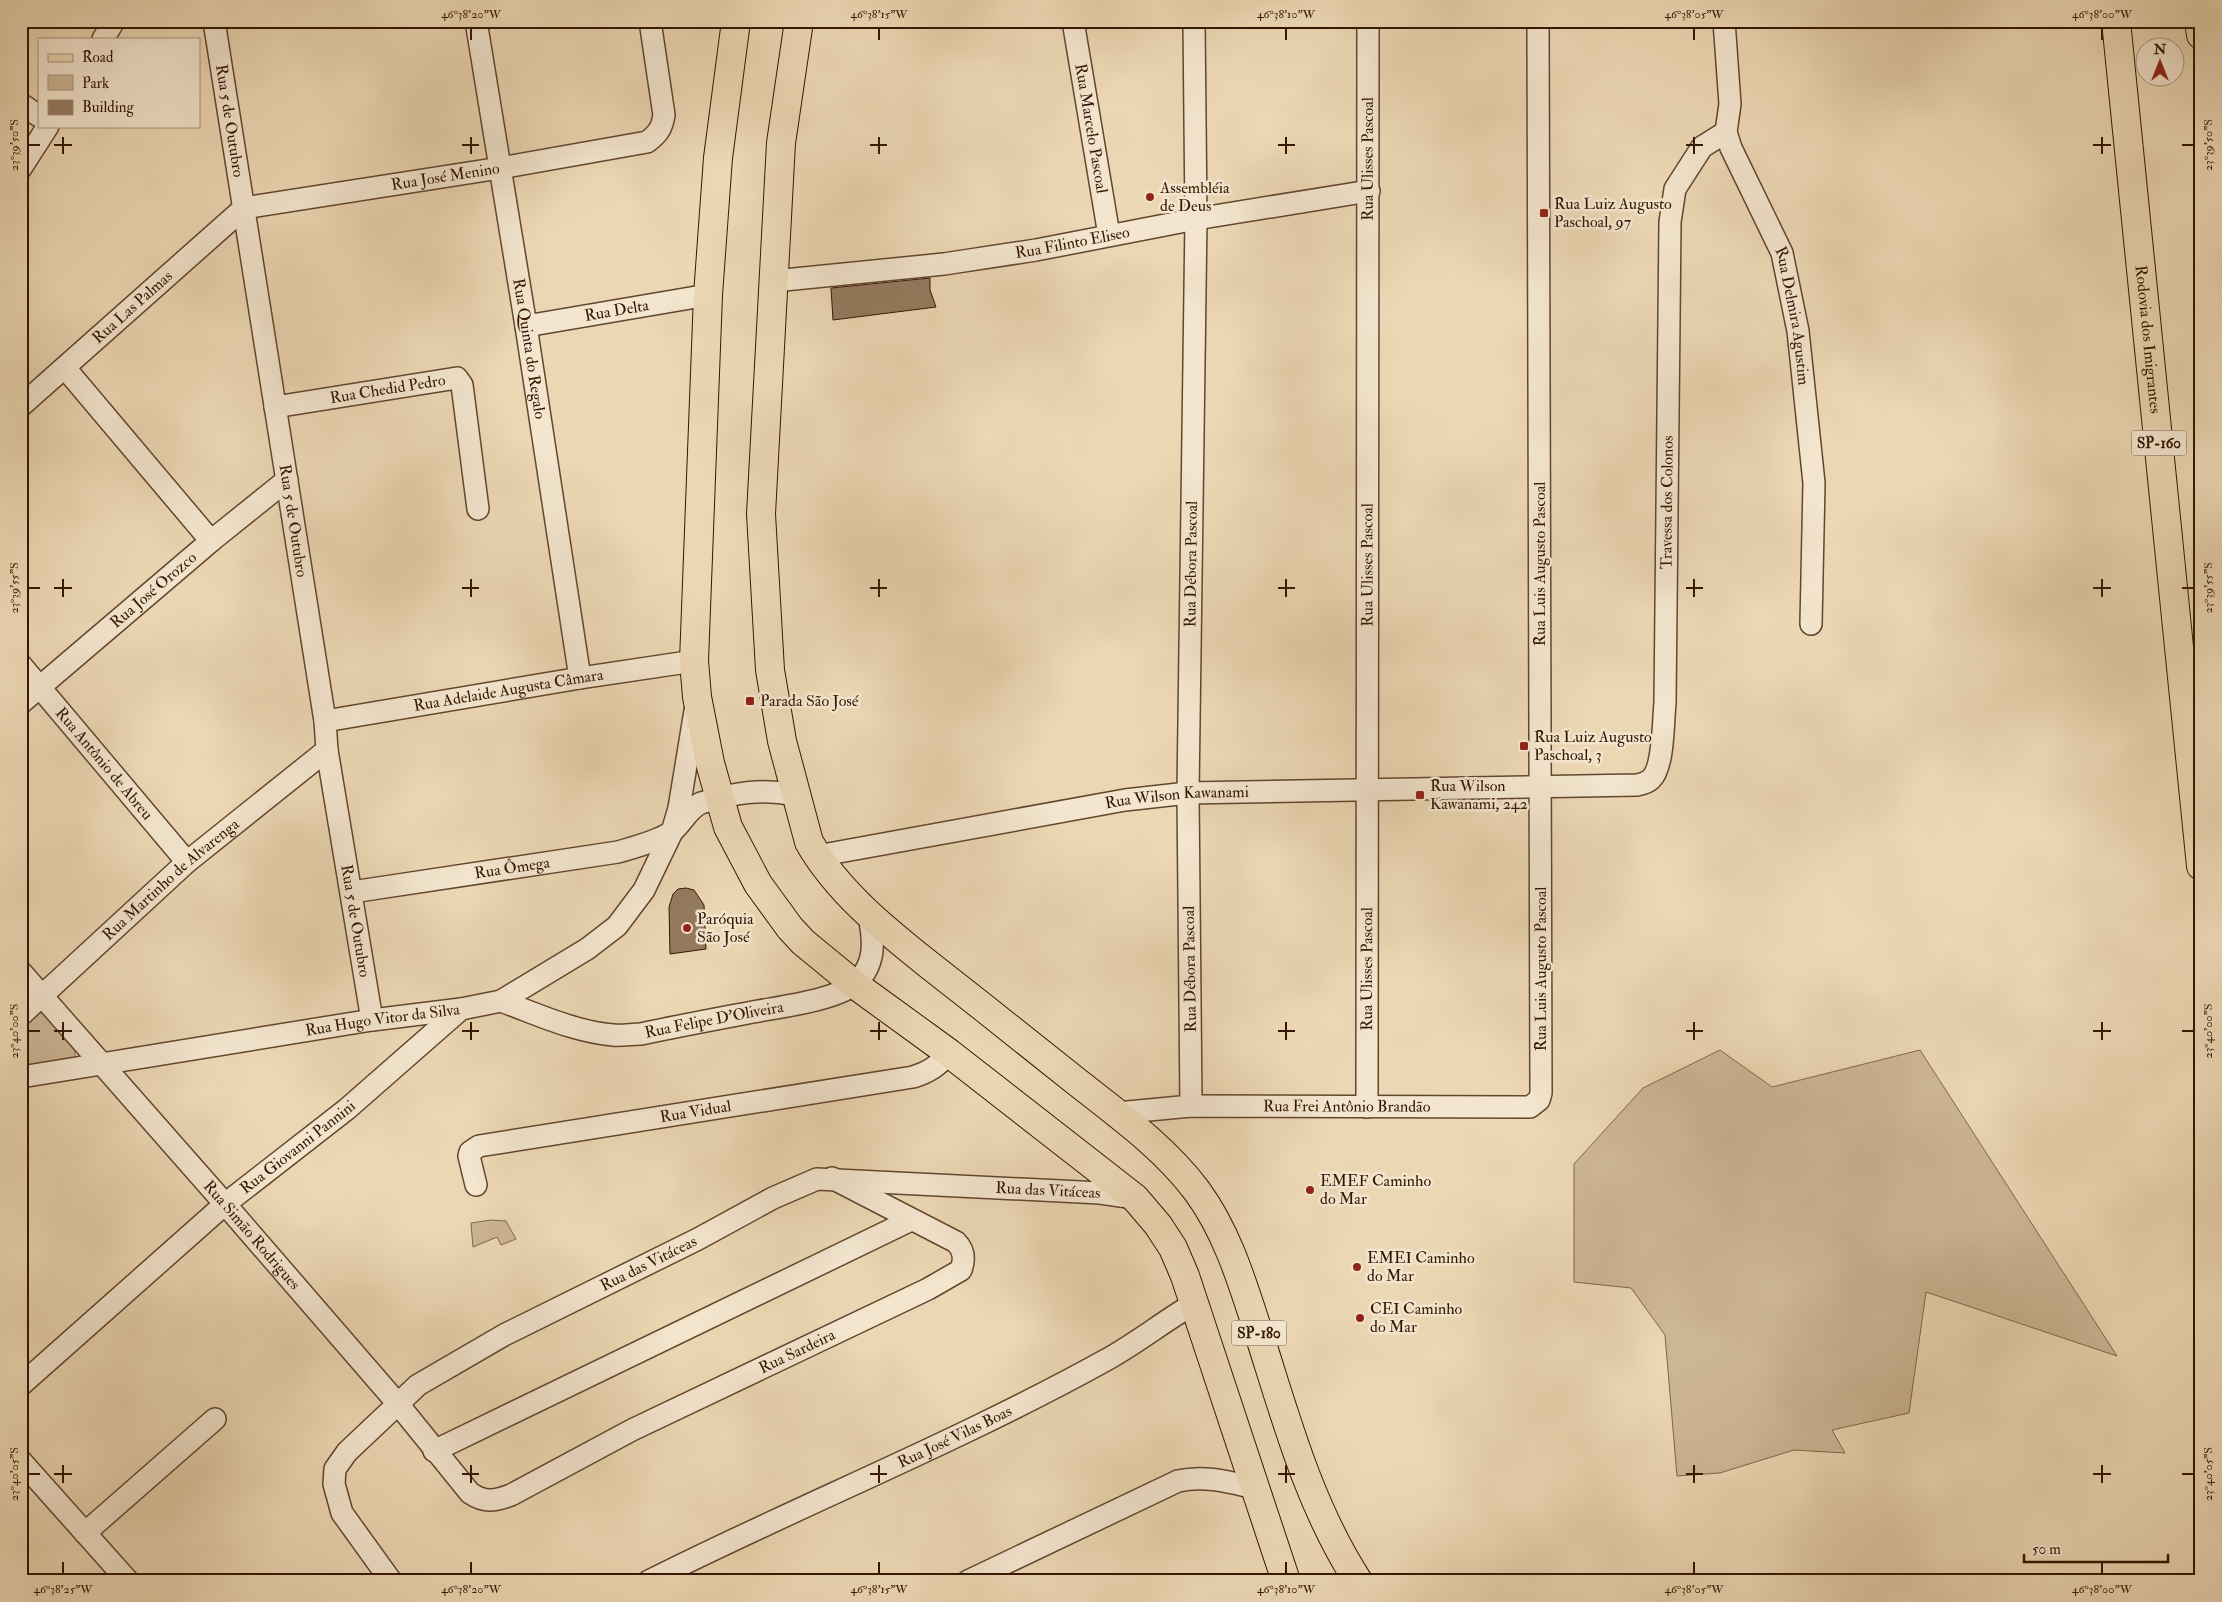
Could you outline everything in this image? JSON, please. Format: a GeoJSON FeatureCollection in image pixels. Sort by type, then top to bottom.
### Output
{"type":"FeatureCollection","features":[{"type":"Feature","properties":{"kind":"main road"},"geometry":{"type":"LineString","coordinates":[[736,21],[718,158],[708,295],[694,661],[697,697],[719,798],[728,827],[758,884],[803,942],[854,984],[949,1053],[1135,1198],[1158,1225],[1173,1248],[1195,1303],[1286,1581]]}},
{"type":"Feature","properties":{"kind":"main road"},"geometry":{"type":"LineString","coordinates":[[799,21],[781,143],[761,514],[770,670],[782,741],[795,794],[809,842],[817,856],[869,916],[1117,1113]]}},
{"type":"Feature","properties":{"kind":"main road","name":"Rodovia dos Imigrantes"},"geometry":{"type":"LineString","coordinates":[[2116,21],[2201,866]]}},
{"type":"Feature","properties":{"kind":"main road"},"geometry":{"type":"LineString","coordinates":[[2200,21],[2201,35]]}},
{"type":"Feature","properties":{"kind":"main road","name":"SP-180"},"geometry":{"type":"LineString","coordinates":[[1117,1113],[1152,1144],[1197,1190],[1222,1232],[1242,1282],[1300,1460],[1324,1521],[1358,1581]]}},
{"type":"Feature","properties":{"kind":"street"},"geometry":{"type":"LineString","coordinates":[[104,38],[114,21]]}},
{"type":"Feature","properties":{"kind":"street","name":"Rua 5 de Outubro"},"geometry":{"type":"LineString","coordinates":[[214,21],[325,721],[327,750],[372,1020]]}},
{"type":"Feature","properties":{"kind":"street","name":"Rua Quinta do Regalo"},"geometry":{"type":"LineString","coordinates":[[476,21],[526,326],[580,678]]}},
{"type":"Feature","properties":{"kind":"street","name":"Rua José Menino"},"geometry":{"type":"LineString","coordinates":[[244,208],[500,168],[647,142],[657,135],[663,126],[664,115],[650,21]]}},
{"type":"Feature","properties":{"kind":"street","name":"Rua Marcelo Pascoal"},"geometry":{"type":"LineString","coordinates":[[1073,21],[1109,235]]}},
{"type":"Feature","properties":{"kind":"street","name":"Rua Débora Pascoal"},"geometry":{"type":"LineString","coordinates":[[1191,1106],[1188,793],[1196,219],[1194,21]]}},
{"type":"Feature","properties":{"kind":"street","name":"Rua Ulisses Pascoal"},"geometry":{"type":"LineString","coordinates":[[1367,1107],[1368,21]]}},
{"type":"Feature","properties":{"kind":"street","name":"Rua Luis Augusto Pascoal"},"geometry":{"type":"LineString","coordinates":[[1536,1104],[1541,1093],[1538,21]]}},
{"type":"Feature","properties":{"kind":"street","name":"Rua Delmira Agustim"},"geometry":{"type":"LineString","coordinates":[[1724,21],[1730,104],[1726,132],[1731,148],[1782,254],[1798,331],[1814,483],[1811,624]]}},
{"type":"Feature","properties":{"kind":"street"},"geometry":{"type":"LineString","coordinates":[[21,104],[38,115]]}},
{"type":"Feature","properties":{"kind":"street"},"geometry":{"type":"LineString","coordinates":[[21,168],[47,128]]}},
{"type":"Feature","properties":{"kind":"street","name":"Travessa dos Colonos"},"geometry":{"type":"LineString","coordinates":[[1540,788],[1637,785],[1645,783],[1652,778],[1656,771],[1665,703],[1670,222],[1675,189],[1702,147],[1726,132]]}},
{"type":"Feature","properties":{"kind":"street","name":"Rua Filinto Eliseo"},"geometry":{"type":"LineString","coordinates":[[774,281],[944,264],[1036,250],[1196,219],[1369,191]]}},
{"type":"Feature","properties":{"kind":"street","name":"Rua Las Palmas"},"geometry":{"type":"LineString","coordinates":[[21,406],[244,208]]}},
{"type":"Feature","properties":{"kind":"street","name":"Rua Delta"},"geometry":{"type":"LineString","coordinates":[[526,326],[708,295]]}},
{"type":"Feature","properties":{"kind":"street"},"geometry":{"type":"LineString","coordinates":[[65,368],[211,541]]}},
{"type":"Feature","properties":{"kind":"street","name":"Rua Chedid Pedro"},"geometry":{"type":"LineString","coordinates":[[275,407],[456,378],[462,385],[478,509]]}},
{"type":"Feature","properties":{"kind":"street","name":"Rua José Orozco"},"geometry":{"type":"LineString","coordinates":[[21,703],[211,541],[287,480]]}},
{"type":"Feature","properties":{"kind":"street","name":"Rua Adelaide Augusta Câmara"},"geometry":{"type":"LineString","coordinates":[[325,721],[580,678],[694,661]]}},
{"type":"Feature","properties":{"kind":"street","name":"Rua Antônio de Abreu"},"geometry":{"type":"LineString","coordinates":[[21,666],[187,862]]}},
{"type":"Feature","properties":{"kind":"street","name":"Rua Hugo Vitor da Silva"},"geometry":{"type":"LineString","coordinates":[[21,1077],[372,1020],[461,1009],[501,1001],[587,950],[617,926],[644,890],[672,832],[685,784],[697,697]]}},
{"type":"Feature","properties":{"kind":"street","name":"Rua Martinho de Alvarenga"},"geometry":{"type":"LineString","coordinates":[[21,1015],[187,862],[327,750]]}},
{"type":"Feature","properties":{"kind":"street","name":"Rua Wilson Kawanami"},"geometry":{"type":"LineString","coordinates":[[817,856],[1125,800],[1188,793],[1540,788]]}},
{"type":"Feature","properties":{"kind":"street","name":"Rua Hugo Vitor da Silva"},"geometry":{"type":"LineString","coordinates":[[672,832],[694,806],[719,798],[755,791],[795,794]]}},
{"type":"Feature","properties":{"kind":"street","name":"Rua Ômega"},"geometry":{"type":"LineString","coordinates":[[352,892],[618,852],[672,832]]}},
{"type":"Feature","properties":{"kind":"street","name":"Rua Felipe D'Oliveira"},"geometry":{"type":"LineString","coordinates":[[501,1001],[592,1033],[615,1036],[641,1034],[800,1003],[829,996],[854,984],[872,960],[874,940],[869,916]]}},
{"type":"Feature","properties":{"kind":"street","name":"Rua Simão Rodrigues"},"geometry":{"type":"LineString","coordinates":[[21,972],[226,1204],[398,1404],[434,1451],[470,1493],[480,1499]]}},
{"type":"Feature","properties":{"kind":"street","name":"Rua Giovanni Pannini"},"geometry":{"type":"LineString","coordinates":[[21,1385],[226,1204],[347,1108],[461,1009]]}},
{"type":"Feature","properties":{"kind":"street","name":"Rua Vidual"},"geometry":{"type":"LineString","coordinates":[[476,1185],[469,1156],[470,1152],[479,1146],[913,1077],[937,1067],[949,1053]]}},
{"type":"Feature","properties":{"kind":"street","name":"Rua Frei Antônio Brandão"},"geometry":{"type":"LineString","coordinates":[[1117,1113],[1191,1106],[1530,1107],[1536,1104]]}},
{"type":"Feature","properties":{"kind":"street"},"geometry":{"type":"LineString","coordinates":[[1152,1144],[1158,1110]]}},
{"type":"Feature","properties":{"kind":"street","name":"Rua das Vitáceas"},"geometry":{"type":"LineString","coordinates":[[391,1581],[347,1523],[339,1506],[334,1475],[338,1463],[347,1452],[418,1385],[512,1330],[698,1239],[808,1181],[832,1178],[1100,1193],[1135,1198]]}},
{"type":"Feature","properties":{"kind":"street","name":"Rua Sardeira"},"geometry":{"type":"LineString","coordinates":[[480,1499],[494,1500],[511,1495],[632,1430],[955,1275],[961,1270],[963,1263],[960,1246],[947,1236],[832,1178]]}},
{"type":"Feature","properties":{"kind":"street"},"geometry":{"type":"LineString","coordinates":[[434,1451],[683,1329],[912,1220]]}},
{"type":"Feature","properties":{"kind":"street","name":"Rua José Vilas Boas"},"geometry":{"type":"LineString","coordinates":[[649,1581],[760,1526],[1002,1414],[1113,1356],[1195,1303]]}},
{"type":"Feature","properties":{"kind":"street"},"geometry":{"type":"LineString","coordinates":[[85,1533],[215,1419]]}},
{"type":"Feature","properties":{"kind":"street"},"geometry":{"type":"LineString","coordinates":[[21,1461],[128,1581]]}},
{"type":"Feature","properties":{"kind":"street"},"geometry":{"type":"LineString","coordinates":[[968,1581],[1178,1481],[1194,1477],[1209,1478],[1255,1488]]}},
{"type":"Feature","properties":{"kind":"green space"},"geometry":{"type":"Polygon","coordinates":[[[37,1011],[43,1011],[75,1048],[75,1059],[21,1073],[21,1021],[37,1011]]]}},
{"type":"Feature","properties":{"kind":"green space"},"geometry":{"type":"Polygon","coordinates":[[[1720,1050],[1772,1087],[1920,1050],[2117,1356],[1926,1292],[1909,1413],[1832,1430],[1845,1453],[1794,1450],[1720,1473],[1677,1476],[1665,1335],[1631,1288],[1574,1282],[1574,1164],[1643,1088],[1720,1050]]]}},
{"type":"Feature","properties":{"kind":"green space"},"geometry":{"type":"Polygon","coordinates":[[[491,1220],[506,1221],[516,1239],[501,1245],[497,1237],[473,1247],[471,1223],[491,1220]]]}},
{"type":"Feature","properties":{"kind":"building"},"geometry":{"type":"Polygon","coordinates":[[[930,278],[930,290],[936,307],[833,320],[831,288],[930,278]]]}},
{"type":"Feature","properties":{"kind":"building","name":"Paróquia São José"},"geometry":{"type":"Polygon","coordinates":[[[678,889],[694,890],[704,905],[706,949],[670,954],[669,907],[673,894],[678,889]]]}},
{"type":"Feature","properties":{"kind":"place","name":"Assembléia de Deus"},"geometry":{"type":"Point","coordinates":[1150,197]}},
{"type":"Feature","properties":{"kind":"place","name":"Rua Luiz Augusto Paschoal, 97"},"geometry":{"type":"Point","coordinates":[1544,213]}},
{"type":"Feature","properties":{"kind":"place","name":"Parada São José"},"geometry":{"type":"Point","coordinates":[750,701]}},
{"type":"Feature","properties":{"kind":"place","name":"Rua Luiz Augusto Paschoal, 3"},"geometry":{"type":"Point","coordinates":[1524,746]}},
{"type":"Feature","properties":{"kind":"place","name":"Rua Wilson Kawanami, 242"},"geometry":{"type":"Point","coordinates":[1420,795]}},
{"type":"Feature","properties":{"kind":"place","name":"Paróquia São José"},"geometry":{"type":"Point","coordinates":[687,928]}},
{"type":"Feature","properties":{"kind":"place","name":"EMEF Caminho do Mar"},"geometry":{"type":"Point","coordinates":[1310,1190]}},
{"type":"Feature","properties":{"kind":"place","name":"EMEI Caminho do Mar"},"geometry":{"type":"Point","coordinates":[1357,1267]}},
{"type":"Feature","properties":{"kind":"place","name":"CEI Caminho do Mar"},"geometry":{"type":"Point","coordinates":[1360,1318]}}]}
